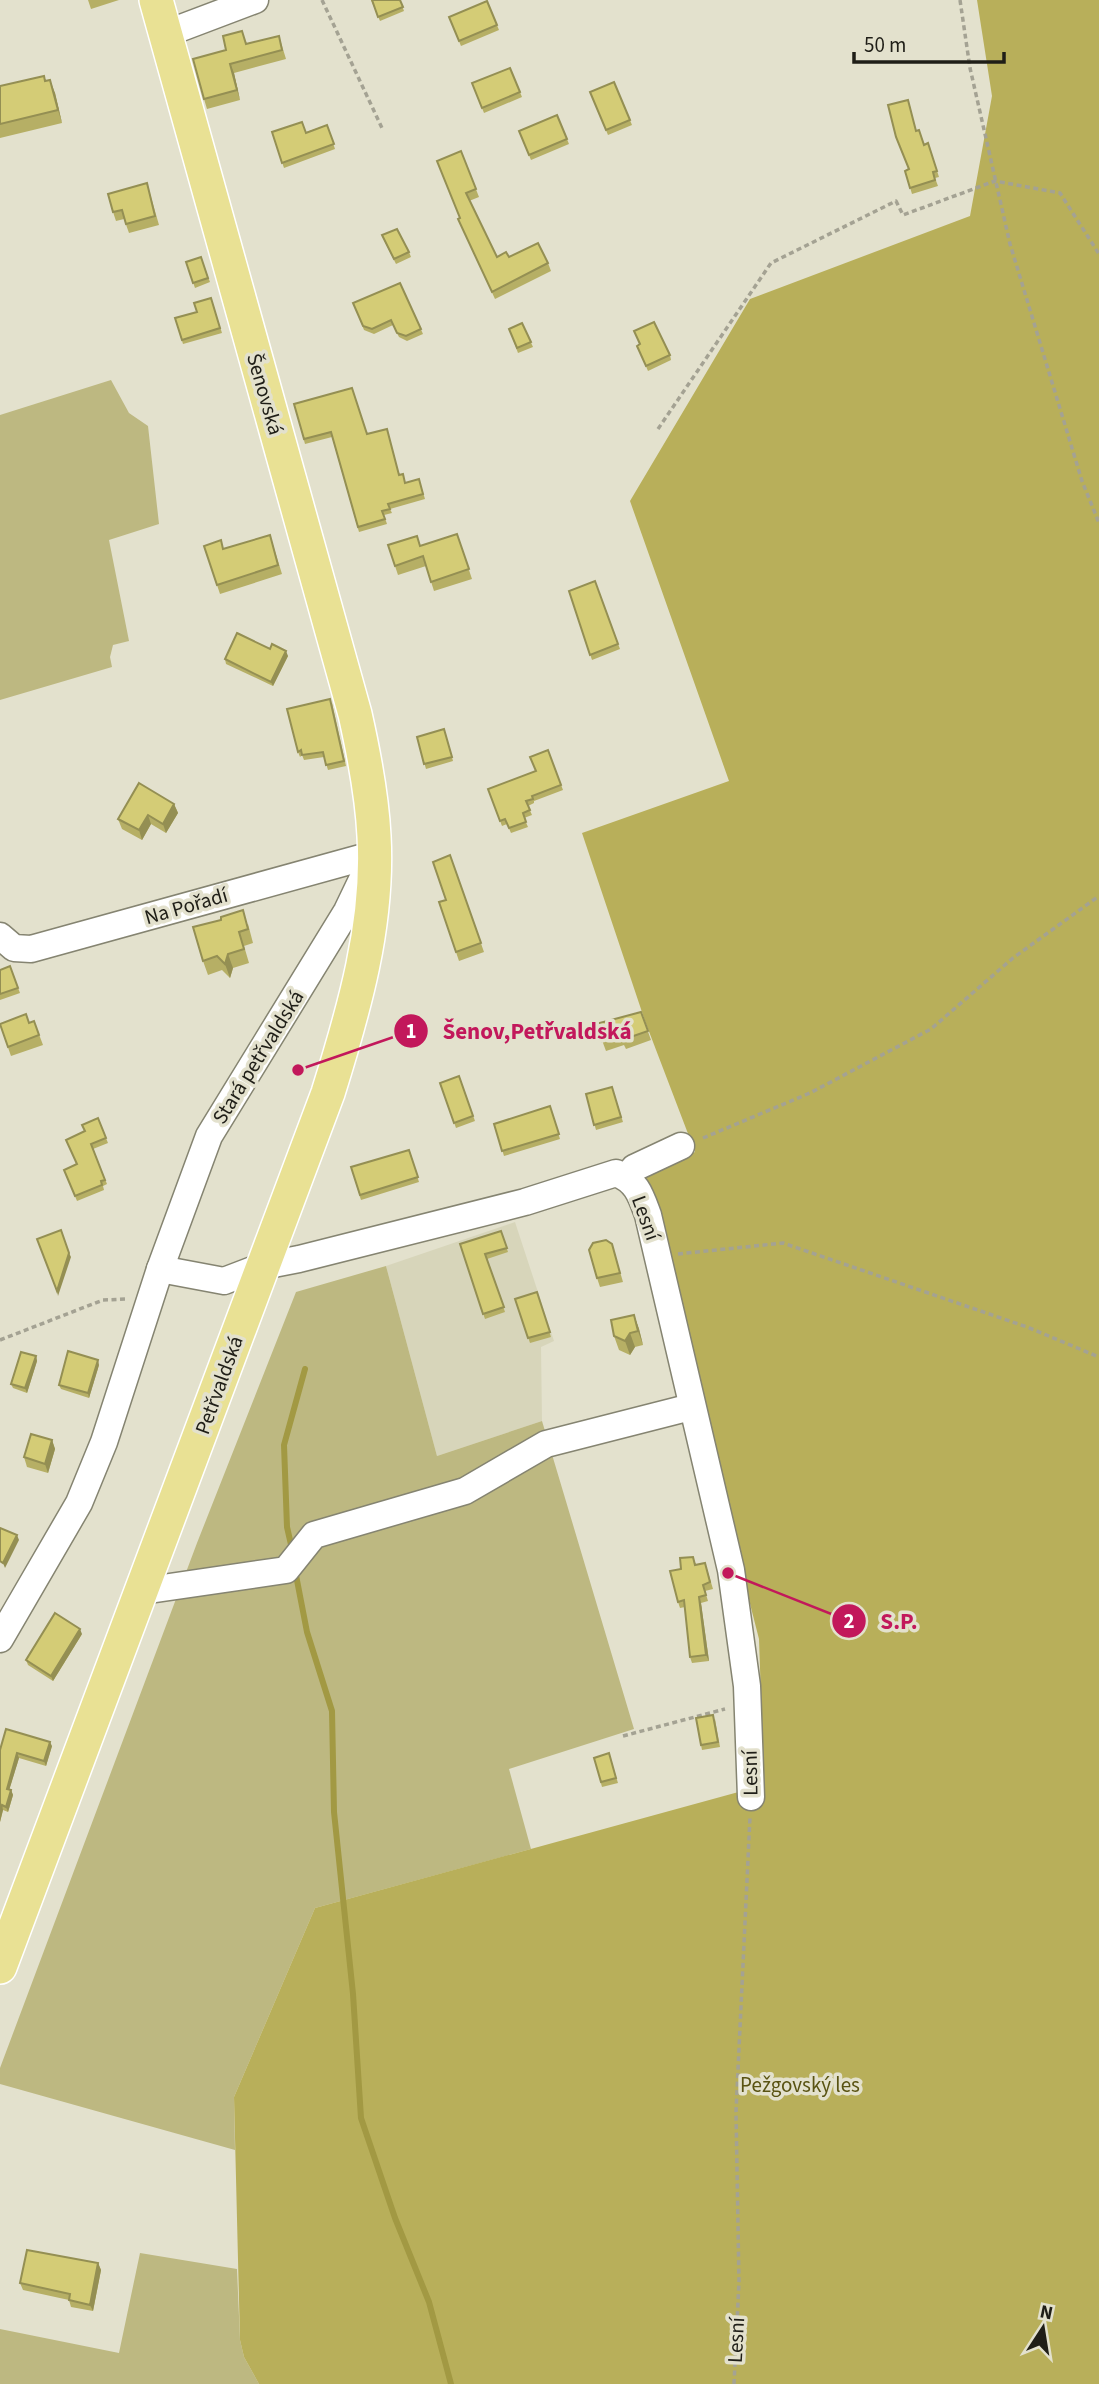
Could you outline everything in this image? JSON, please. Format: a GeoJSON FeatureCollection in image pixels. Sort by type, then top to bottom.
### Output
{"type":"FeatureCollection","features":[{"type":"Feature","properties":{"kind":"main road","name":"Šenovská"},"geometry":{"type":"LineString","coordinates":[[156,0],[348,687],[369,789]]}},
{"type":"Feature","properties":{"kind":"main road","name":"Petřvaldská"},"geometry":{"type":"LineString","coordinates":[[0,1967],[328,1093],[344,1043],[366,950],[372,910],[375,854],[369,789]]}},
{"type":"Feature","properties":{"kind":"street"},"geometry":{"type":"LineString","coordinates":[[165,34],[255,0]]}},
{"type":"Feature","properties":{"kind":"street","name":"Na Pořadí"},"geometry":{"type":"LineString","coordinates":[[0,936],[14,948],[31,949],[375,854]]}},
{"type":"Feature","properties":{"kind":"street","name":"Stará petřvaldská"},"geometry":{"type":"LineString","coordinates":[[0,1639],[79,1503],[104,1441],[160,1269],[209,1136],[347,911],[375,854]]}},
{"type":"Feature","properties":{"kind":"street","name":"Lesní"},"geometry":{"type":"LineString","coordinates":[[628,1178],[634,1168],[681,1146]]}},
{"type":"Feature","properties":{"kind":"street","name":"Lesní"},"geometry":{"type":"LineString","coordinates":[[263,1266],[525,1202],[616,1174],[628,1178],[640,1194],[658,1256],[730,1570],[748,1703],[751,1797]]}},
{"type":"Feature","properties":{"kind":"street"},"geometry":{"type":"LineString","coordinates":[[160,1269],[224,1281],[263,1266]]}},
{"type":"Feature","properties":{"kind":"street"},"geometry":{"type":"LineString","coordinates":[[142,1591],[286,1570],[314,1535],[465,1491],[546,1444],[691,1407]]}},
{"type":"Feature","properties":{"kind":"path"},"geometry":{"type":"LineString","coordinates":[[322,0],[382,128]]}},
{"type":"Feature","properties":{"kind":"path"},"geometry":{"type":"LineString","coordinates":[[960,0],[970,68],[1010,244],[1082,481],[1099,523]]}},
{"type":"Feature","properties":{"kind":"path"},"geometry":{"type":"LineString","coordinates":[[658,429],[771,263],[896,201],[903,215],[995,181],[1060,193],[1099,254]]}},
{"type":"Feature","properties":{"kind":"path"},"geometry":{"type":"LineString","coordinates":[[681,1146],[810,1093],[931,1029],[1013,957],[1099,896]]}},
{"type":"Feature","properties":{"kind":"path"},"geometry":{"type":"LineString","coordinates":[[658,1256],[783,1243],[1027,1327],[1099,1357]]}},
{"type":"Feature","properties":{"kind":"path"},"geometry":{"type":"LineString","coordinates":[[0,1340],[103,1300],[150,1299]]}},
{"type":"Feature","properties":{"kind":"path"},"geometry":{"type":"LineString","coordinates":[[624,1736],[748,1703]]}},
{"type":"Feature","properties":{"kind":"path","name":"Lesní"},"geometry":{"type":"LineString","coordinates":[[734,2384],[739,2282],[736,2112],[751,1797]]}},
{"type":"Feature","properties":{"kind":"shaded area"},"geometry":{"type":"Polygon","coordinates":[[[111,380],[129,413],[148,426],[159,524],[109,540],[129,641],[113,645],[110,657],[112,667],[0,700],[0,415],[111,380]]]}},
{"type":"Feature","properties":{"kind":"shaded area"},"geometry":{"type":"Polygon","coordinates":[[[515,1222],[554,1341],[541,1347],[542,1421],[437,1456],[386,1266],[515,1222]]]}},
{"type":"Feature","properties":{"kind":"shaded area"},"geometry":{"type":"Polygon","coordinates":[[[386,1266],[437,1456],[542,1421],[634,1729],[509,1769],[531,1849],[315,1908],[234,2097],[235,2150],[0,2084],[0,2068],[197,1543],[296,1292],[386,1266]]]}},
{"type":"Feature","properties":{"kind":"shaded area"},"geometry":{"type":"Polygon","coordinates":[[[140,2253],[237,2269],[240,2340],[244,2357],[259,2384],[0,2384],[0,2329],[119,2353],[140,2253]]]}},
{"type":"Feature","properties":{"kind":"green space","name":"Pežgovský les"},"geometry":{"type":"Polygon","coordinates":[[[977,0],[1099,0],[1099,2384],[259,2384],[244,2357],[240,2340],[234,2097],[315,1908],[764,1785],[759,1639],[641,1177],[695,1152],[645,1021],[582,833],[729,781],[630,501],[750,299],[970,216],[992,96],[977,0]]]}},
{"type":"Feature","properties":{"kind":"building"},"geometry":{"type":"Polygon","coordinates":[[[372,0],[400,0],[403,7],[378,17],[372,0]]]}},
{"type":"Feature","properties":{"kind":"building"},"geometry":{"type":"Polygon","coordinates":[[[487,1],[497,25],[459,41],[449,17],[487,1]]]}},
{"type":"Feature","properties":{"kind":"building"},"geometry":{"type":"Polygon","coordinates":[[[242,31],[246,44],[279,36],[282,50],[230,64],[237,90],[204,99],[193,59],[226,50],[223,36],[242,31]]]}},
{"type":"Feature","properties":{"kind":"building"},"geometry":{"type":"Polygon","coordinates":[[[510,68],[520,92],[482,108],[472,83],[510,68]]]}},
{"type":"Feature","properties":{"kind":"building"},"geometry":{"type":"Polygon","coordinates":[[[44,76],[45,81],[50,80],[58,110],[0,124],[0,86],[44,76]]]}},
{"type":"Feature","properties":{"kind":"building"},"geometry":{"type":"Polygon","coordinates":[[[614,82],[630,120],[606,130],[590,92],[614,82]]]}},
{"type":"Feature","properties":{"kind":"building"},"geometry":{"type":"Polygon","coordinates":[[[908,100],[916,131],[919,130],[924,145],[928,143],[937,171],[933,172],[935,180],[910,188],[905,171],[909,169],[896,137],[888,105],[908,100]]]}},
{"type":"Feature","properties":{"kind":"building"},"geometry":{"type":"Polygon","coordinates":[[[557,115],[567,139],[529,155],[519,131],[557,115]]]}},
{"type":"Feature","properties":{"kind":"building"},"geometry":{"type":"Polygon","coordinates":[[[302,122],[306,133],[327,125],[334,144],[282,163],[272,132],[302,122]]]}},
{"type":"Feature","properties":{"kind":"building"},"geometry":{"type":"Polygon","coordinates":[[[461,151],[476,189],[466,193],[497,257],[506,252],[509,257],[538,243],[548,263],[492,292],[458,219],[460,218],[437,161],[461,151]]]}},
{"type":"Feature","properties":{"kind":"building"},"geometry":{"type":"Polygon","coordinates":[[[147,183],[155,216],[126,224],[122,210],[113,212],[108,194],[147,183]]]}},
{"type":"Feature","properties":{"kind":"building"},"geometry":{"type":"Polygon","coordinates":[[[397,229],[409,252],[394,259],[382,235],[397,229]]]}},
{"type":"Feature","properties":{"kind":"building"},"geometry":{"type":"Polygon","coordinates":[[[201,257],[208,278],[193,283],[186,262],[201,257]]]}},
{"type":"Feature","properties":{"kind":"building"},"geometry":{"type":"Polygon","coordinates":[[[400,283],[421,329],[406,336],[397,333],[391,320],[372,329],[363,326],[353,303],[400,283]]]}},
{"type":"Feature","properties":{"kind":"building"},"geometry":{"type":"Polygon","coordinates":[[[211,298],[220,328],[182,340],[175,318],[197,312],[194,303],[211,298]]]}},
{"type":"Feature","properties":{"kind":"building"},"geometry":{"type":"Polygon","coordinates":[[[654,322],[670,355],[646,366],[634,331],[654,322]]]}},
{"type":"Feature","properties":{"kind":"building"},"geometry":{"type":"Polygon","coordinates":[[[522,323],[531,342],[517,348],[509,329],[522,323]]]}},
{"type":"Feature","properties":{"kind":"building"},"geometry":{"type":"Polygon","coordinates":[[[352,388],[367,434],[387,429],[399,475],[403,474],[405,483],[419,479],[423,494],[388,504],[390,509],[382,511],[385,519],[358,527],[331,432],[304,439],[294,404],[352,388]]]}},
{"type":"Feature","properties":{"kind":"building"},"geometry":{"type":"Polygon","coordinates":[[[457,534],[469,569],[431,582],[423,556],[395,566],[388,545],[417,536],[420,546],[457,534]]]}},
{"type":"Feature","properties":{"kind":"building"},"geometry":{"type":"Polygon","coordinates":[[[270,535],[278,565],[217,585],[204,546],[221,540],[223,549],[270,535]]]}},
{"type":"Feature","properties":{"kind":"building"},"geometry":{"type":"Polygon","coordinates":[[[595,581],[618,644],[590,655],[569,591],[595,581]]]}},
{"type":"Feature","properties":{"kind":"building"},"geometry":{"type":"Polygon","coordinates":[[[237,633],[270,649],[272,644],[286,651],[271,682],[225,659],[237,633]]]}},
{"type":"Feature","properties":{"kind":"building"},"geometry":{"type":"Polygon","coordinates":[[[330,699],[344,761],[326,765],[323,752],[302,755],[301,750],[298,752],[287,709],[330,699]]]}},
{"type":"Feature","properties":{"kind":"building"},"geometry":{"type":"Polygon","coordinates":[[[444,729],[452,757],[424,764],[417,737],[444,729]]]}},
{"type":"Feature","properties":{"kind":"building"},"geometry":{"type":"Polygon","coordinates":[[[548,750],[561,785],[532,796],[533,799],[526,801],[530,810],[523,813],[526,822],[509,828],[505,819],[500,821],[488,789],[536,771],[530,757],[548,750]]]}},
{"type":"Feature","properties":{"kind":"building"},"geometry":{"type":"Polygon","coordinates":[[[139,783],[174,804],[163,824],[148,815],[139,830],[118,819],[139,783]]]}},
{"type":"Feature","properties":{"kind":"building"},"geometry":{"type":"Polygon","coordinates":[[[450,855],[481,943],[456,952],[439,902],[446,900],[433,862],[450,855]]]}},
{"type":"Feature","properties":{"kind":"building"},"geometry":{"type":"Polygon","coordinates":[[[243,910],[248,929],[239,932],[244,949],[228,954],[225,964],[217,956],[203,961],[193,927],[221,920],[221,917],[243,910]]]}},
{"type":"Feature","properties":{"kind":"building"},"geometry":{"type":"Polygon","coordinates":[[[10,966],[18,988],[0,994],[0,970],[10,966]]]}},
{"type":"Feature","properties":{"kind":"building"},"geometry":{"type":"Polygon","coordinates":[[[641,1012],[648,1031],[622,1040],[622,1036],[602,1041],[596,1024],[641,1012]]]}},
{"type":"Feature","properties":{"kind":"building"},"geometry":{"type":"Polygon","coordinates":[[[26,1014],[29,1023],[34,1021],[39,1035],[8,1047],[0,1024],[26,1014]]]}},
{"type":"Feature","properties":{"kind":"building"},"geometry":{"type":"Polygon","coordinates":[[[459,1076],[473,1116],[454,1123],[440,1083],[459,1076]]]}},
{"type":"Feature","properties":{"kind":"building"},"geometry":{"type":"Polygon","coordinates":[[[612,1087],[621,1117],[594,1125],[586,1094],[612,1087]]]}},
{"type":"Feature","properties":{"kind":"building"},"geometry":{"type":"Polygon","coordinates":[[[550,1106],[559,1134],[502,1151],[494,1124],[550,1106]]]}},
{"type":"Feature","properties":{"kind":"building"},"geometry":{"type":"Polygon","coordinates":[[[98,1118],[106,1138],[91,1144],[105,1180],[101,1181],[102,1185],[75,1196],[64,1170],[77,1164],[66,1140],[85,1131],[82,1125],[98,1118]]]}},
{"type":"Feature","properties":{"kind":"building"},"geometry":{"type":"Polygon","coordinates":[[[409,1150],[418,1177],[360,1195],[351,1167],[409,1150]]]}},
{"type":"Feature","properties":{"kind":"building"},"geometry":{"type":"Polygon","coordinates":[[[61,1230],[69,1253],[57,1291],[37,1239],[61,1230]]]}},
{"type":"Feature","properties":{"kind":"building"},"geometry":{"type":"Polygon","coordinates":[[[501,1231],[507,1248],[485,1254],[504,1307],[483,1314],[460,1244],[501,1231]]]}},
{"type":"Feature","properties":{"kind":"building"},"geometry":{"type":"Polygon","coordinates":[[[606,1240],[612,1244],[620,1273],[597,1278],[589,1250],[593,1243],[606,1240]]]}},
{"type":"Feature","properties":{"kind":"building"},"geometry":{"type":"Polygon","coordinates":[[[537,1292],[550,1332],[528,1338],[515,1299],[537,1292]]]}},
{"type":"Feature","properties":{"kind":"building"},"geometry":{"type":"Polygon","coordinates":[[[634,1315],[638,1331],[630,1333],[625,1341],[614,1336],[611,1320],[634,1315]]]}},
{"type":"Feature","properties":{"kind":"building"},"geometry":{"type":"Polygon","coordinates":[[[68,1351],[98,1360],[88,1393],[59,1385],[68,1351]]]}},
{"type":"Feature","properties":{"kind":"building"},"geometry":{"type":"Polygon","coordinates":[[[21,1352],[36,1356],[25,1388],[11,1384],[21,1352]]]}},
{"type":"Feature","properties":{"kind":"building"},"geometry":{"type":"Polygon","coordinates":[[[31,1434],[52,1440],[45,1464],[24,1457],[31,1434]]]}},
{"type":"Feature","properties":{"kind":"building"},"geometry":{"type":"Polygon","coordinates":[[[0,1528],[17,1535],[3,1563],[0,1561],[0,1528]]]}},
{"type":"Feature","properties":{"kind":"building"},"geometry":{"type":"Polygon","coordinates":[[[693,1557],[695,1565],[705,1563],[710,1582],[703,1585],[706,1595],[699,1597],[706,1655],[690,1657],[684,1600],[678,1602],[670,1571],[681,1569],[680,1558],[693,1557]]]}},
{"type":"Feature","properties":{"kind":"building"},"geometry":{"type":"Polygon","coordinates":[[[55,1613],[80,1629],[51,1676],[26,1660],[55,1613]]]}},
{"type":"Feature","properties":{"kind":"building"},"geometry":{"type":"Polygon","coordinates":[[[713,1715],[718,1742],[701,1745],[696,1718],[713,1715]]]}},
{"type":"Feature","properties":{"kind":"building"},"geometry":{"type":"Polygon","coordinates":[[[6,1729],[50,1742],[44,1761],[17,1753],[7,1789],[11,1790],[6,1807],[2,1805],[0,1811],[0,1750],[6,1729]]]}},
{"type":"Feature","properties":{"kind":"building"},"geometry":{"type":"Polygon","coordinates":[[[609,1753],[616,1778],[601,1782],[594,1758],[609,1753]]]}},
{"type":"Feature","properties":{"kind":"building"},"geometry":{"type":"Polygon","coordinates":[[[27,2250],[98,2263],[90,2305],[69,2300],[70,2294],[20,2283],[27,2250]]]}},
{"type":"Feature","properties":{"kind":"waterway"},"geometry":{"type":"LineString","coordinates":[[292,1549],[287,1527],[284,1445],[305,1369]]}},
{"type":"Feature","properties":{"kind":"waterway"},"geometry":{"type":"LineString","coordinates":[[295,1570],[307,1632],[332,1711],[334,1812],[353,1994],[361,2118],[395,2218],[429,2302],[451,2384]]}},
{"type":"Feature","properties":{"kind":"place","name":"Šenov,Petřvaldská"},"geometry":{"type":"Point","coordinates":[298,1070]}},
{"type":"Feature","properties":{"kind":"place","name":"S.P."},"geometry":{"type":"Point","coordinates":[728,1573]}}]}
